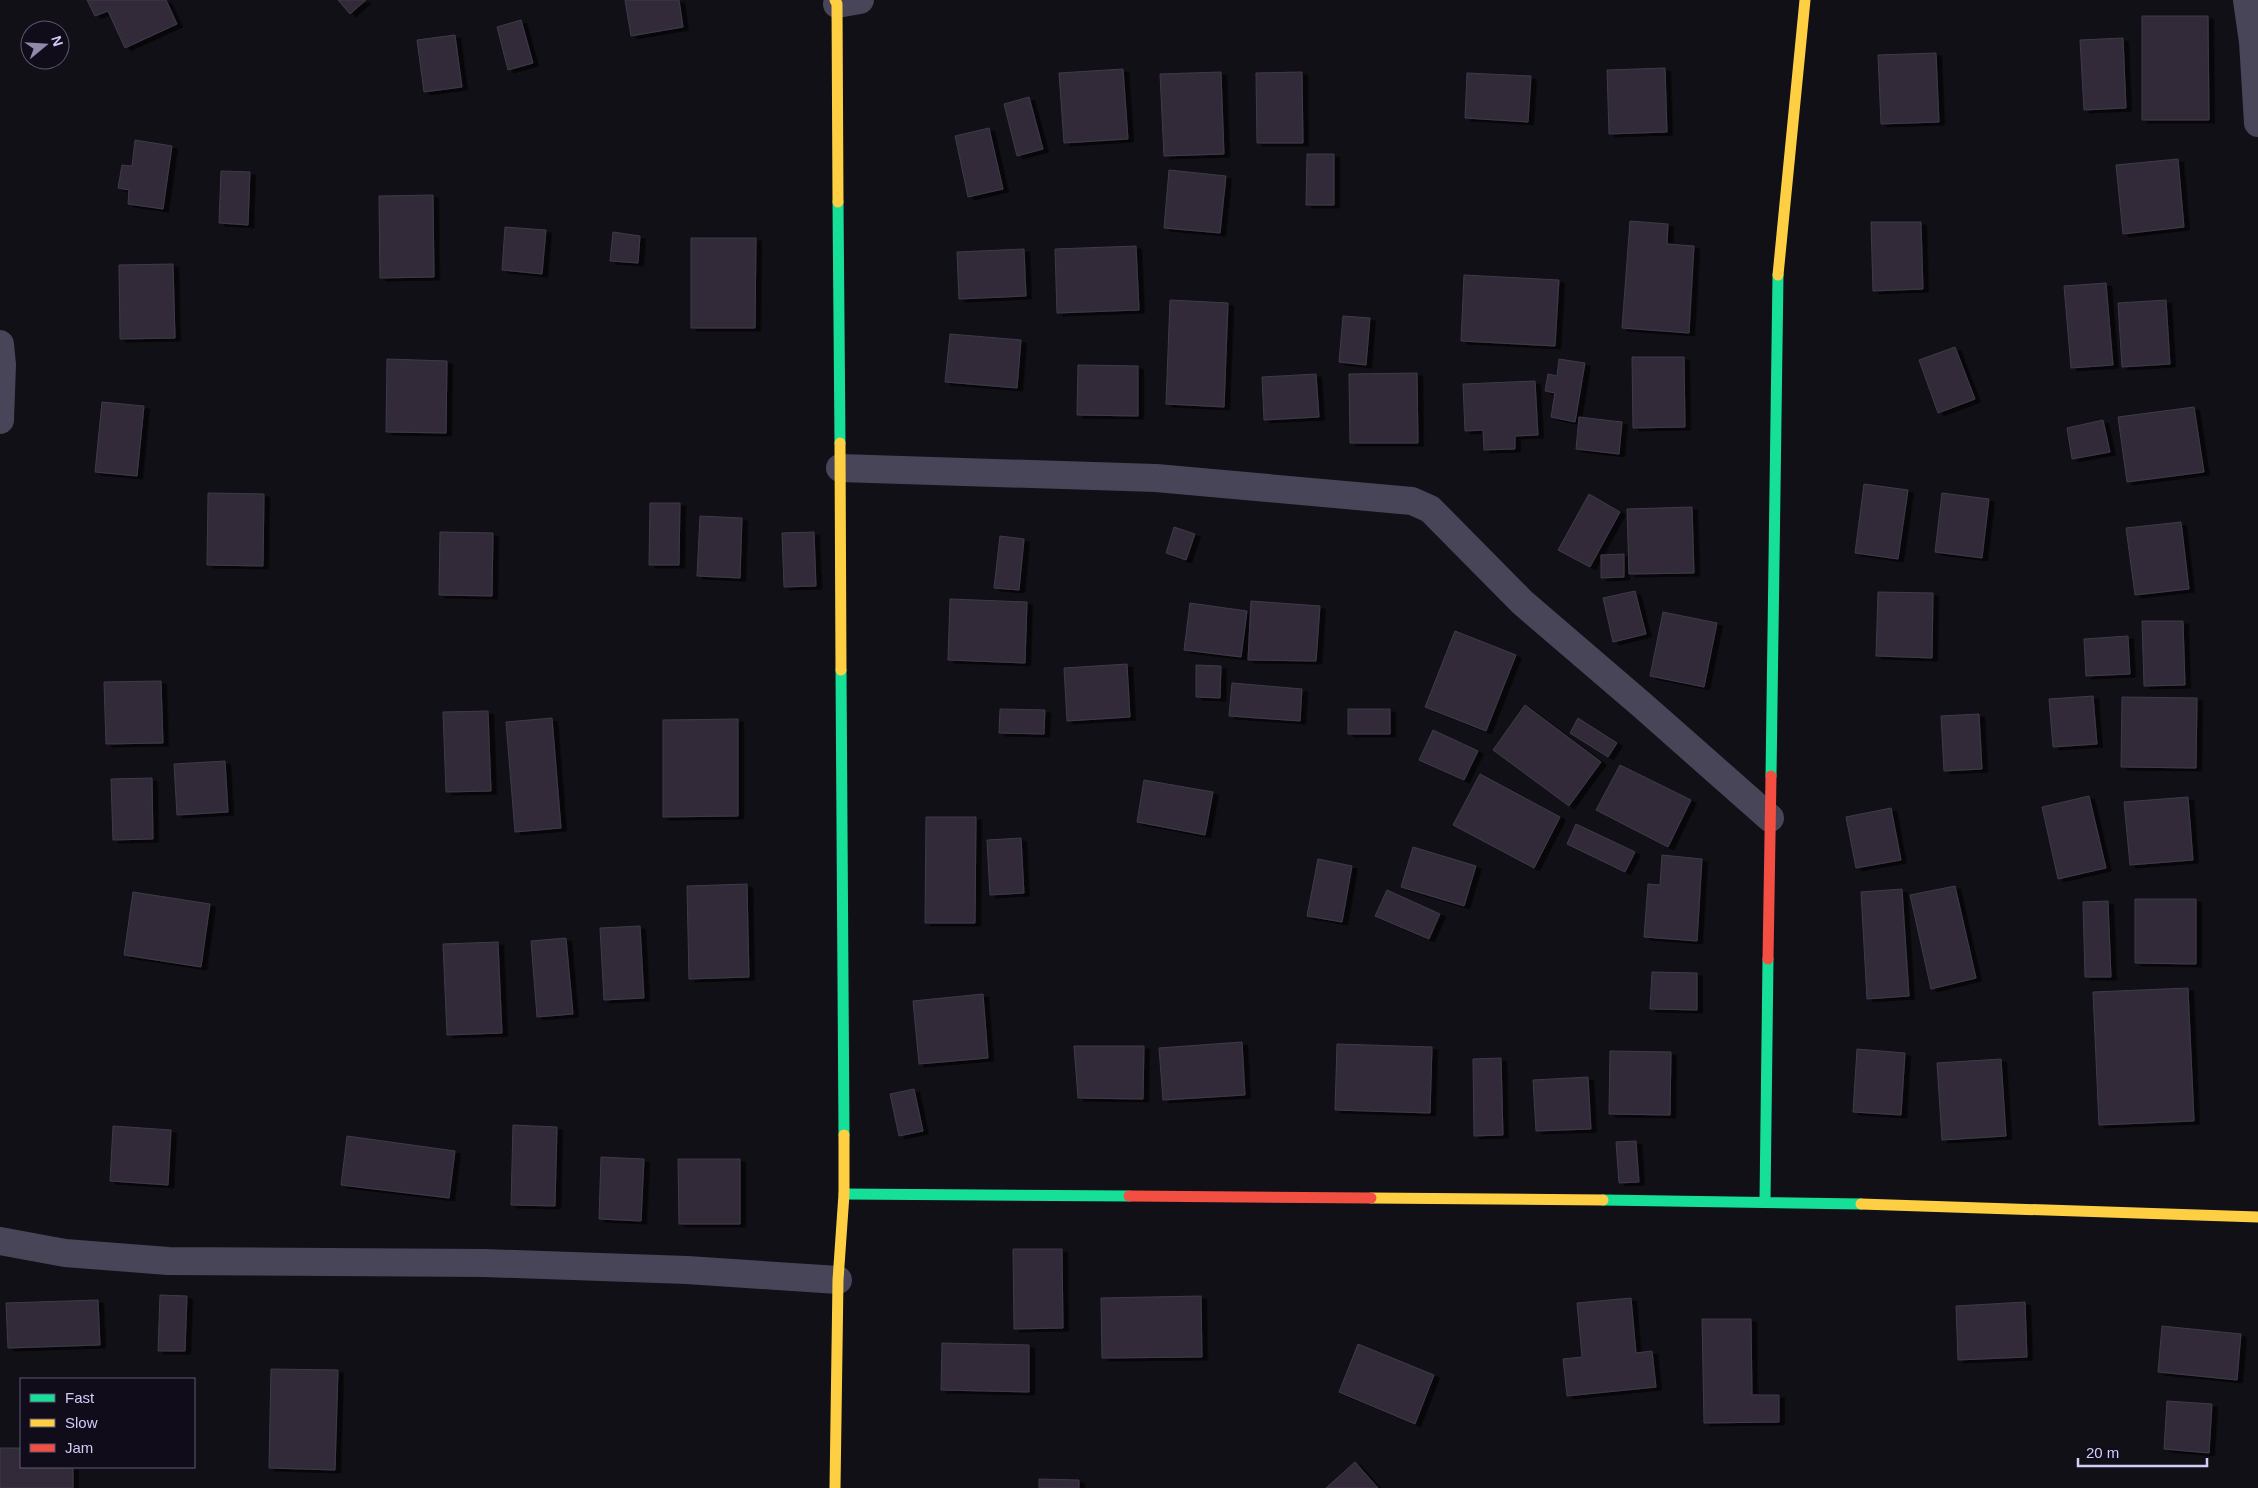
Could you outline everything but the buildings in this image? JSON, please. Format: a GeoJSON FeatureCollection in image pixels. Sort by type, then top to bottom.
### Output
{"type":"FeatureCollection","features":[{"type":"Feature","properties":{"kind":"street"},"geometry":{"type":"LineString","coordinates":[[1765,1201],[1778,278],[1806,0]]}},
{"type":"Feature","properties":{"kind":"street"},"geometry":{"type":"LineString","coordinates":[[2247,0],[2258,122]]}},
{"type":"Feature","properties":{"kind":"street"},"geometry":{"type":"LineString","coordinates":[[835,1488],[838,1280],[844,1194],[840,468],[844,1]]}},
{"type":"Feature","properties":{"kind":"street"},"geometry":{"type":"LineString","coordinates":[[0,420],[1,358]]}},
{"type":"Feature","properties":{"kind":"street"},"geometry":{"type":"LineString","coordinates":[[840,468],[1156,478],[1412,501],[1430,508],[1522,602],[1770,818]]}},
{"type":"Feature","properties":{"kind":"street"},"geometry":{"type":"LineString","coordinates":[[844,1194],[1765,1201],[2258,1218]]}},
{"type":"Feature","properties":{"kind":"street"},"geometry":{"type":"LineString","coordinates":[[0,1241],[65,1253],[168,1261],[484,1263],[687,1270],[838,1280]]}},
{"type":"Feature","properties":{"kind":"traffic: fast"},"geometry":{"type":"LineString","coordinates":[[838,202],[840,443]]}},
{"type":"Feature","properties":{"kind":"traffic: fast"},"geometry":{"type":"LineString","coordinates":[[1771,776],[1778,275]]}},
{"type":"Feature","properties":{"kind":"traffic: fast"},"geometry":{"type":"LineString","coordinates":[[841,670],[844,1135]]}},
{"type":"Feature","properties":{"kind":"traffic: fast"},"geometry":{"type":"LineString","coordinates":[[1765,1201],[1768,959]]}},
{"type":"Feature","properties":{"kind":"traffic: fast"},"geometry":{"type":"LineString","coordinates":[[844,1194],[1129,1196]]}},
{"type":"Feature","properties":{"kind":"traffic: fast"},"geometry":{"type":"LineString","coordinates":[[1603,1200],[1861,1204]]}},
{"type":"Feature","properties":{"kind":"traffic: slow"},"geometry":{"type":"LineString","coordinates":[[835,0],[837,4],[838,202]]}},
{"type":"Feature","properties":{"kind":"traffic: slow"},"geometry":{"type":"LineString","coordinates":[[1778,275],[1805,0]]}},
{"type":"Feature","properties":{"kind":"traffic: slow"},"geometry":{"type":"LineString","coordinates":[[840,443],[841,670]]}},
{"type":"Feature","properties":{"kind":"traffic: slow"},"geometry":{"type":"LineString","coordinates":[[835,1488],[838,1280],[844,1194],[844,1135]]}},
{"type":"Feature","properties":{"kind":"traffic: slow"},"geometry":{"type":"LineString","coordinates":[[1371,1198],[1603,1200]]}},
{"type":"Feature","properties":{"kind":"traffic: slow"},"geometry":{"type":"LineString","coordinates":[[1861,1204],[2258,1217]]}},
{"type":"Feature","properties":{"kind":"traffic: jam"},"geometry":{"type":"LineString","coordinates":[[1768,959],[1771,776]]}},
{"type":"Feature","properties":{"kind":"traffic: jam"},"geometry":{"type":"LineString","coordinates":[[1129,1196],[1371,1198]]}}]}
